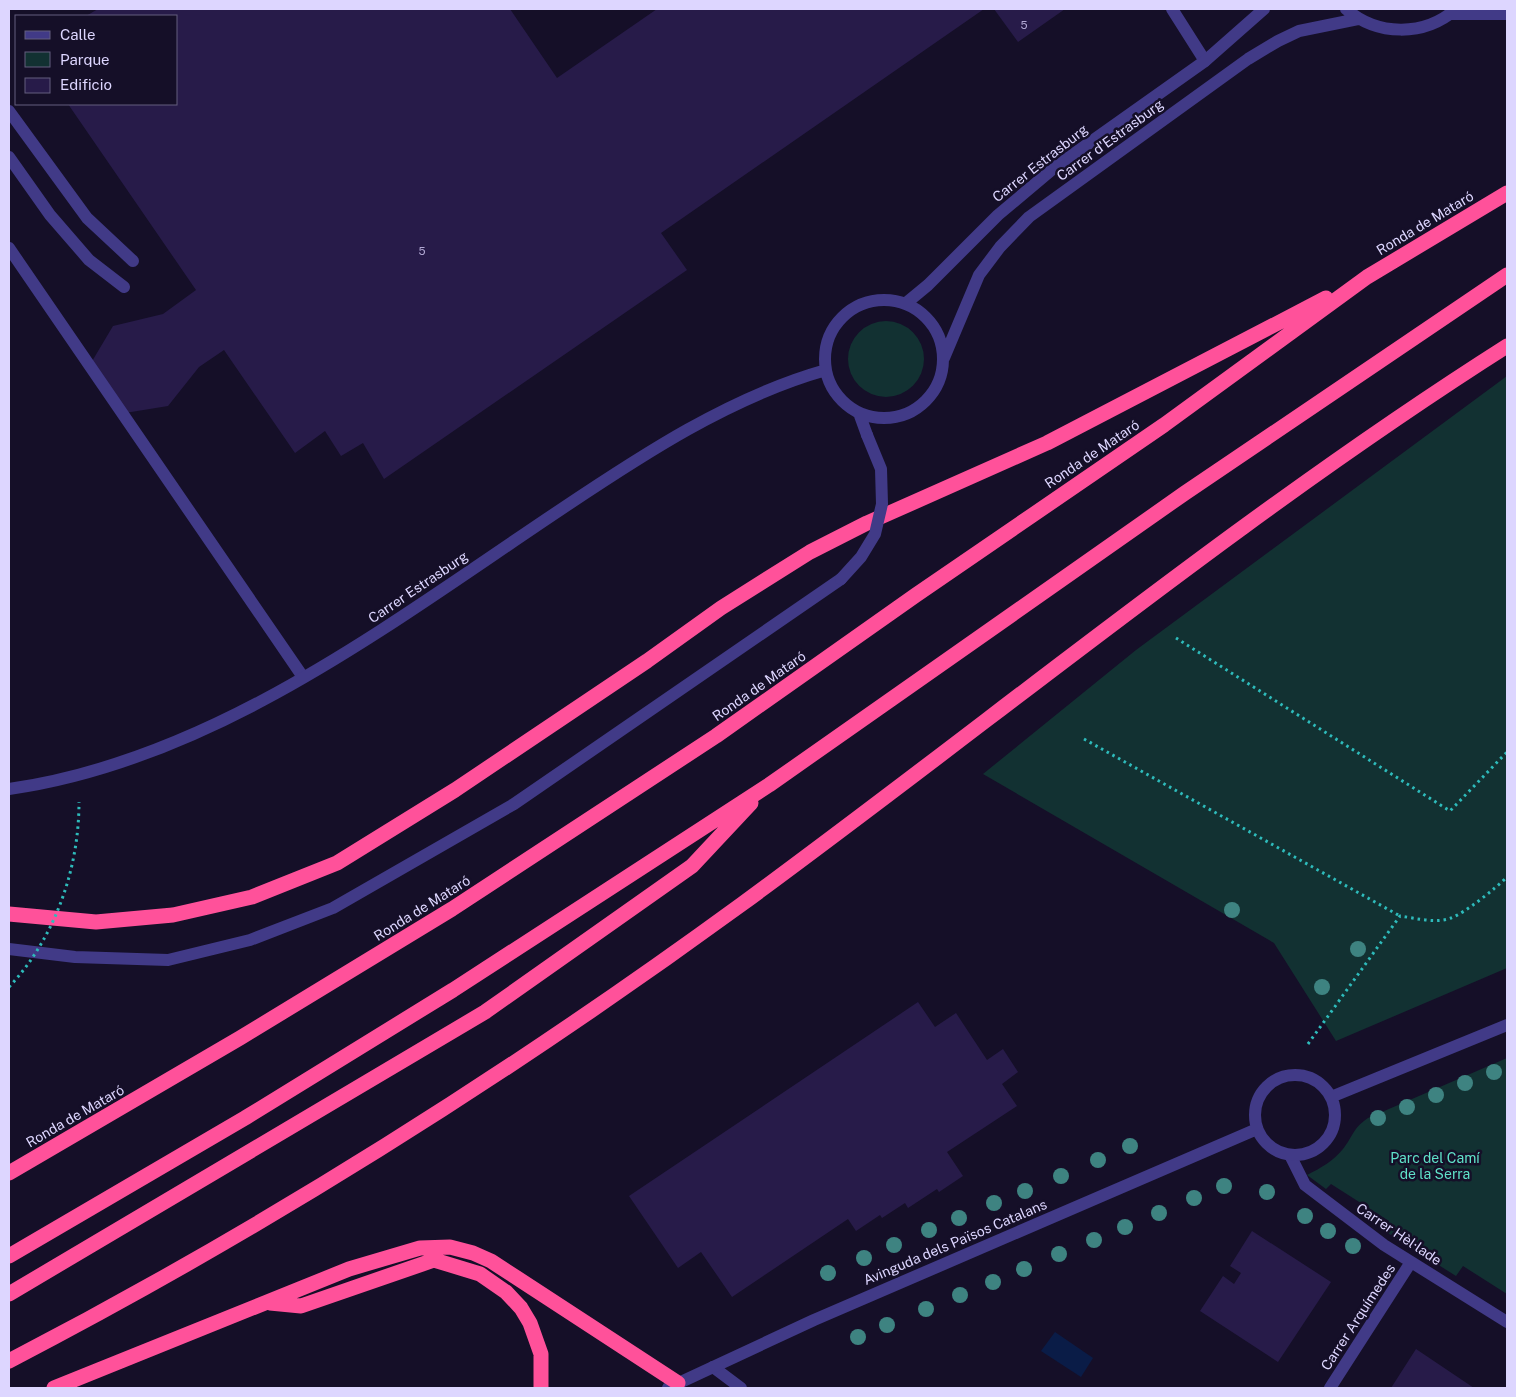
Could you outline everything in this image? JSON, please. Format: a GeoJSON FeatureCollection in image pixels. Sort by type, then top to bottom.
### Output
{"type":"FeatureCollection","features":[{"type":"Feature","properties":{"kind":"highway","name":"Ronda de Mataró"},"geometry":{"type":"LineString","coordinates":[[9,1173],[232,1043],[452,909],[716,736],[916,595],[1164,425],[1367,276],[1507,193]]}},
{"type":"Feature","properties":{"kind":"highway"},"geometry":{"type":"LineString","coordinates":[[9,1256],[245,1118],[454,990],[769,785],[1185,493],[1507,275]]}},
{"type":"Feature","properties":{"kind":"highway"},"geometry":{"type":"LineString","coordinates":[[9,914],[96,922],[173,915],[252,897],[337,863],[447,795],[647,661],[721,608],[810,552],[867,523],[1046,443],[1367,276]]}},
{"type":"Feature","properties":{"kind":"highway"},"geometry":{"type":"LineString","coordinates":[[9,1362],[154,1283],[292,1203],[453,1103],[595,1008],[743,903],[1245,527],[1380,430],[1507,346]]}},
{"type":"Feature","properties":{"kind":"highway"},"geometry":{"type":"LineString","coordinates":[[9,1294],[486,1012],[692,866],[769,785]]}},
{"type":"Feature","properties":{"kind":"highway"},"geometry":{"type":"LineString","coordinates":[[54,1388],[358,1266],[420,1248],[450,1247],[473,1253],[491,1261],[673,1386]]}},
{"type":"Feature","properties":{"kind":"highway"},"geometry":{"type":"LineString","coordinates":[[266,1302],[300,1306],[434,1260],[480,1274],[506,1292],[521,1308],[530,1323],[541,1354],[541,1388]]}},
{"type":"Feature","properties":{"kind":"street"},"geometry":{"type":"LineString","coordinates":[[1172,9],[1205,61],[1264,9]]}},
{"type":"Feature","properties":{"kind":"street"},"geometry":{"type":"LineString","coordinates":[[1346,9],[1358,19],[1380,28],[1405,30],[1421,28],[1453,12],[1507,14]]}},
{"type":"Feature","properties":{"kind":"street","name":"Carrer d'Estrasburg"},"geometry":{"type":"LineString","coordinates":[[944,358],[979,276],[1000,247],[1029,217],[1248,59],[1299,31],[1358,19]]}},
{"type":"Feature","properties":{"kind":"street","name":"Carrer Estrasburg"},"geometry":{"type":"LineString","coordinates":[[904,304],[928,285],[998,215],[1054,168],[1205,61]]}},
{"type":"Feature","properties":{"kind":"street"},"geometry":{"type":"LineString","coordinates":[[9,111],[87,218],[133,261]]}},
{"type":"Feature","properties":{"kind":"street"},"geometry":{"type":"LineString","coordinates":[[9,157],[50,215],[89,260],[124,287]]}},
{"type":"Feature","properties":{"kind":"street"},"geometry":{"type":"LineString","coordinates":[[9,248],[303,677]]}},
{"type":"Feature","properties":{"kind":"street"},"geometry":{"type":"LineString","coordinates":[[884,300],[904,304],[924,316],[938,335],[944,358],[939,381],[926,401],[906,414],[882,418],[859,413],[837,395],[826,370],[826,349],[833,330],[846,314],[864,304],[884,300]]}},
{"type":"Feature","properties":{"kind":"street","name":"Carrer Estrasburg"},"geometry":{"type":"LineString","coordinates":[[9,790],[72,776],[195,735],[303,677],[363,642],[604,481],[695,425],[797,378],[826,370]]}},
{"type":"Feature","properties":{"kind":"street"},"geometry":{"type":"LineString","coordinates":[[9,949],[75,957],[168,960],[250,940],[333,908],[514,804],[841,579],[861,556],[875,534],[882,504],[881,469],[859,413]]}},
{"type":"Feature","properties":{"kind":"street"},"geometry":{"type":"LineString","coordinates":[[1331,1097],[1507,1025]]}},
{"type":"Feature","properties":{"kind":"street"},"geometry":{"type":"LineString","coordinates":[[1300,1074],[1313,1078],[1324,1086],[1331,1097],[1336,1118],[1328,1138],[1312,1152],[1290,1155],[1270,1147],[1257,1130],[1254,1111],[1256,1101],[1267,1085],[1274,1080],[1287,1075],[1300,1074]]}},
{"type":"Feature","properties":{"kind":"street","name":"Avinguda dels Països Catalans"},"geometry":{"type":"LineString","coordinates":[[673,1386],[814,1320],[1257,1130]]}},
{"type":"Feature","properties":{"kind":"street","name":"Carrer Hèl·lade"},"geometry":{"type":"LineString","coordinates":[[1290,1155],[1305,1185],[1384,1245],[1507,1322]]}},
{"type":"Feature","properties":{"kind":"street","name":"Carrer Arquímedes"},"geometry":{"type":"LineString","coordinates":[[1330,1388],[1411,1262]]}},
{"type":"Feature","properties":{"kind":"street"},"geometry":{"type":"LineString","coordinates":[[712,1367],[741,1388]]}},
{"type":"Feature","properties":{"kind":"path"},"geometry":{"type":"LineString","coordinates":[[1176,638],[1450,810],[1507,752]]}},
{"type":"Feature","properties":{"kind":"path"},"geometry":{"type":"LineString","coordinates":[[1084,739],[1400,916],[1425,920],[1450,919],[1497,887],[1507,877]]}},
{"type":"Feature","properties":{"kind":"path"},"geometry":{"type":"LineString","coordinates":[[9,987],[41,944],[64,895],[76,848],[79,802]]}},
{"type":"Feature","properties":{"kind":"path"},"geometry":{"type":"LineString","coordinates":[[1308,1044],[1400,916]]}},
{"type":"Feature","properties":{"kind":"green space"},"geometry":{"type":"Polygon","coordinates":[[[886,321],[900,324],[913,332],[921,345],[924,359],[921,373],[913,386],[900,394],[886,397],[872,394],[859,386],[851,373],[848,359],[851,345],[859,332],[872,324],[886,321]]]}},
{"type":"Feature","properties":{"kind":"green space"},"geometry":{"type":"Polygon","coordinates":[[[1507,376],[1507,968],[1336,1041],[1274,943],[983,774],[1136,650],[1507,376]]]}},
{"type":"Feature","properties":{"kind":"green space","name":"Parc del Camí de la Serra"},"geometry":{"type":"Polygon","coordinates":[[[1507,1058],[1507,1294],[1463,1266],[1456,1276],[1383,1230],[1389,1221],[1331,1184],[1326,1189],[1307,1175],[1335,1157],[1343,1149],[1356,1129],[1368,1118],[1507,1058]]]}},
{"type":"Feature","properties":{"kind":"water"},"geometry":{"type":"Polygon","coordinates":[[[1055,1332],[1093,1358],[1081,1377],[1041,1351],[1055,1332]]]}},
{"type":"Feature","properties":{"kind":"building"},"geometry":{"type":"Polygon","coordinates":[[[98,9],[510,9],[557,78],[657,9],[984,9],[661,233],[687,270],[384,479],[363,443],[341,456],[325,431],[295,453],[224,350],[199,367],[168,406],[125,413],[91,363],[113,326],[163,314],[196,290],[69,105],[178,105],[178,15],[88,15],[98,9]]]}},
{"type":"Feature","properties":{"kind":"building"},"geometry":{"type":"Polygon","coordinates":[[[994,9],[1065,9],[1018,42],[994,9]]]}},
{"type":"Feature","properties":{"kind":"building"},"geometry":{"type":"Polygon","coordinates":[[[918,1002],[935,1027],[956,1013],[987,1060],[1003,1049],[1018,1072],[1002,1084],[1017,1106],[947,1152],[963,1176],[939,1192],[937,1189],[908,1208],[905,1203],[882,1218],[880,1215],[856,1231],[848,1219],[732,1297],[701,1252],[678,1268],[629,1196],[918,1002]]]}},
{"type":"Feature","properties":{"kind":"building"},"geometry":{"type":"Polygon","coordinates":[[[1252,1231],[1331,1282],[1278,1362],[1200,1311],[1223,1276],[1234,1284],[1241,1273],[1230,1266],[1252,1231]]]}},
{"type":"Feature","properties":{"kind":"building"},"geometry":{"type":"Polygon","coordinates":[[[1416,1349],[1474,1388],[1391,1388],[1416,1349]]]}}]}
